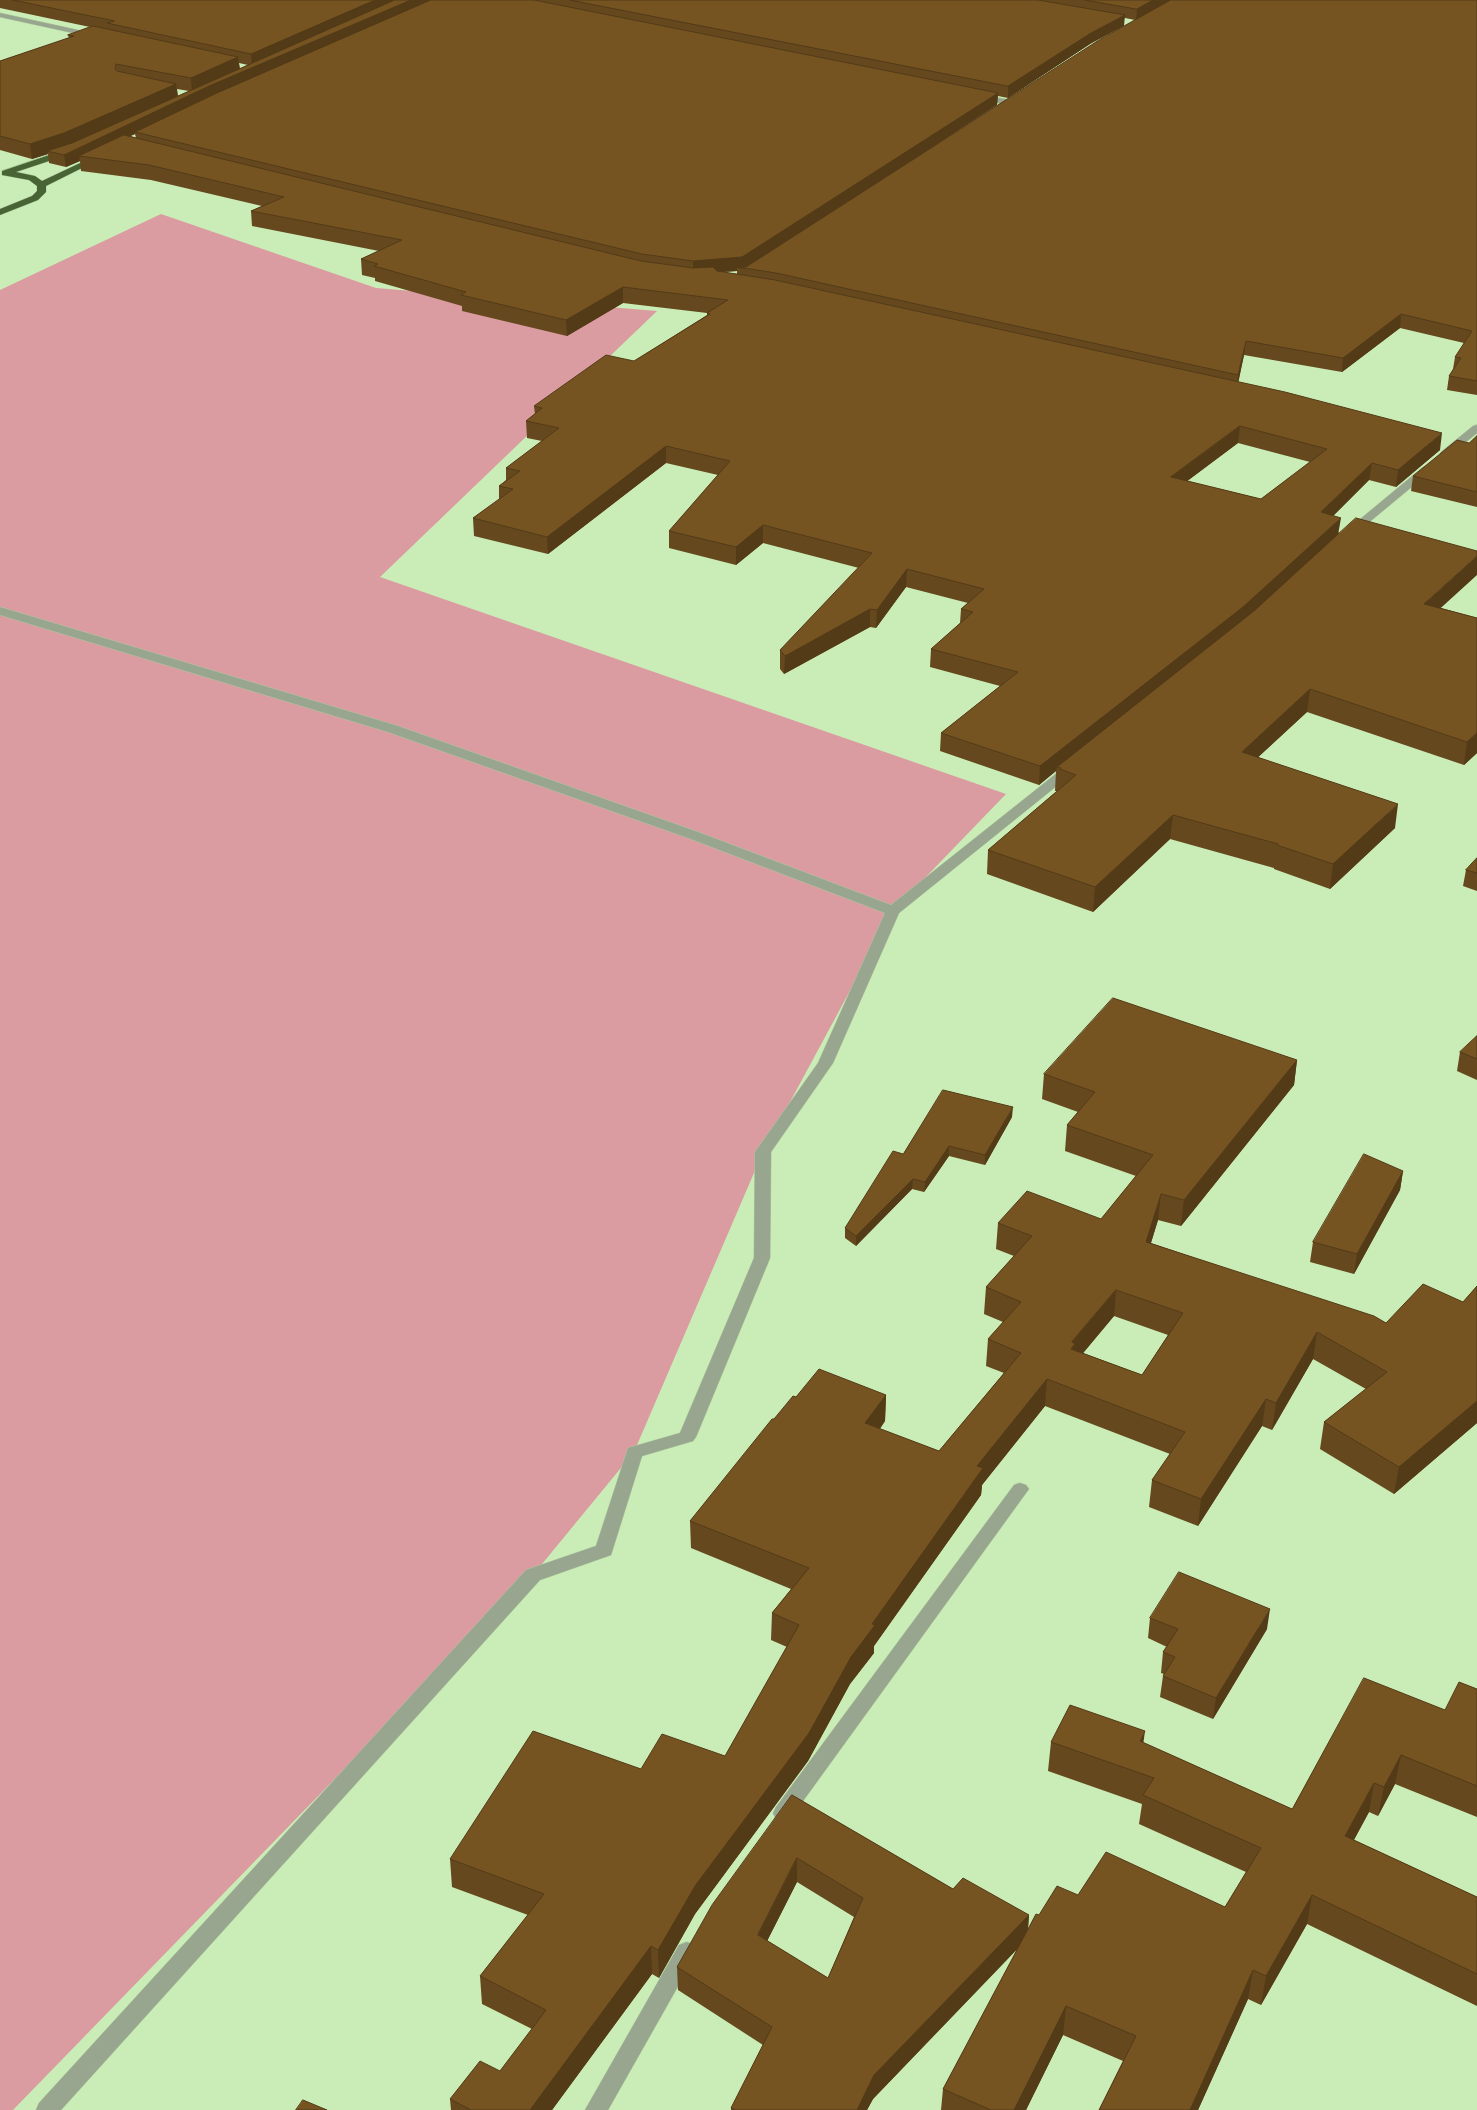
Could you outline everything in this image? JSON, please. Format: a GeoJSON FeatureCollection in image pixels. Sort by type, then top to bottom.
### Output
{"type":"FeatureCollection","features":[{"type":"Feature","properties":{"kind":"highway"},"geometry":{"type":"LineString","coordinates":[[3,173],[79,148]]}},
{"type":"Feature","properties":{"kind":"highway"},"geometry":{"type":"LineString","coordinates":[[41,184],[108,154]]}},
{"type":"Feature","properties":{"kind":"highway"},"geometry":{"type":"LineString","coordinates":[[0,212],[35,198],[42,192],[41,184],[32,178],[3,173]]}},
{"type":"Feature","properties":{"kind":"street"},"geometry":{"type":"LineString","coordinates":[[0,15],[102,37]]}},
{"type":"Feature","properties":{"kind":"street"},"geometry":{"type":"LineString","coordinates":[[972,95],[1010,103]]}},
{"type":"Feature","properties":{"kind":"street"},"geometry":{"type":"LineString","coordinates":[[1341,541],[1454,442],[1477,428]]}},
{"type":"Feature","properties":{"kind":"street"},"geometry":{"type":"LineString","coordinates":[[0,611],[393,729],[693,835],[892,911]]}},
{"type":"Feature","properties":{"kind":"street"},"geometry":{"type":"LineString","coordinates":[[47,2110],[533,1575],[604,1550],[634,1452],[687,1437],[762,1258],[763,1152],[825,1063],[892,911],[1082,760]]}},
{"type":"Feature","properties":{"kind":"street"},"geometry":{"type":"LineString","coordinates":[[774,1825],[1020,1489]]}},
{"type":"Feature","properties":{"kind":"street"},"geometry":{"type":"LineString","coordinates":[[596,2110],[694,1938]]}},
{"type":"Feature","properties":{"kind":"shaded area"},"geometry":{"type":"Polygon","coordinates":[[[161,214],[376,288],[657,311],[380,577],[1006,794],[893,911],[763,1152],[634,1452],[533,1575],[13,2110],[0,2110],[0,290],[161,214]]]}},
{"type":"Feature","properties":{"kind":"building"},"geometry":{"type":"Polygon","coordinates":[[[13,0],[375,0],[251,54],[107,23],[114,21],[13,0]]]}},
{"type":"Feature","properties":{"kind":"building"},"geometry":{"type":"Polygon","coordinates":[[[395,0],[411,0],[209,86],[64,155],[47,151],[72,143],[395,0]]]}},
{"type":"Feature","properties":{"kind":"building"},"geometry":{"type":"Polygon","coordinates":[[[431,0],[534,0],[998,93],[742,257],[693,261],[642,254],[135,132],[217,93],[431,0]]]}},
{"type":"Feature","properties":{"kind":"building"},"geometry":{"type":"Polygon","coordinates":[[[570,0],[1038,0],[1125,15],[1091,33],[1008,86],[570,0]]]}},
{"type":"Feature","properties":{"kind":"building"},"geometry":{"type":"Polygon","coordinates":[[[1085,0],[1153,0],[1137,9],[1085,0]]]}},
{"type":"Feature","properties":{"kind":"building"},"geometry":{"type":"Polygon","coordinates":[[[1171,0],[1477,0],[1477,381],[1449,376],[1461,358],[1455,357],[1472,331],[1401,314],[1343,358],[1246,341],[1238,375],[776,273],[737,267],[746,267],[1099,40],[1171,0]]]}},
{"type":"Feature","properties":{"kind":"building"},"geometry":{"type":"Polygon","coordinates":[[[93,26],[238,57],[191,78],[116,64],[115,69],[117,71],[176,84],[64,133],[30,144],[0,136],[0,61],[74,36],[68,35],[93,26]]]}},
{"type":"Feature","properties":{"kind":"building"},"geometry":{"type":"Polygon","coordinates":[[[124,135],[641,261],[693,268],[713,267],[717,271],[775,280],[1285,392],[1442,433],[1398,470],[1372,463],[1321,512],[1341,518],[1243,607],[1040,766],[941,733],[1018,672],[931,649],[973,612],[961,609],[984,589],[907,569],[877,610],[870,609],[785,656],[780,650],[872,553],[763,525],[736,547],[669,531],[730,461],[666,446],[547,537],[473,518],[513,489],[499,486],[520,471],[506,468],[559,428],[526,421],[542,408],[534,406],[606,355],[634,361],[710,314],[707,313],[728,300],[623,287],[566,320],[461,295],[466,292],[374,266],[378,264],[361,259],[402,240],[251,211],[284,197],[149,165],[79,156],[124,135]],[[1240,426],[1171,477],[1261,499],[1327,449],[1240,426]]]}},
{"type":"Feature","properties":{"kind":"building"},"geometry":{"type":"Polygon","coordinates":[[[1477,436],[1477,492],[1413,476],[1457,440],[1469,443],[1477,436]]]}},
{"type":"Feature","properties":{"kind":"building"},"geometry":{"type":"Polygon","coordinates":[[[1356,518],[1477,551],[1477,556],[1424,604],[1477,618],[1477,733],[1467,742],[1310,689],[1242,752],[1398,804],[1333,864],[1278,844],[1173,815],[1095,887],[988,850],[1076,775],[1057,767],[1254,611],[1356,518]]]}},
{"type":"Feature","properties":{"kind":"building"},"geometry":{"type":"Polygon","coordinates":[[[1477,858],[1477,873],[1466,870],[1477,858]]]}},
{"type":"Feature","properties":{"kind":"building"},"geometry":{"type":"Polygon","coordinates":[[[1113,998],[1297,1060],[1184,1200],[1161,1194],[1146,1242],[1374,1316],[1386,1323],[1423,1284],[1463,1302],[1477,1286],[1477,1401],[1399,1467],[1324,1422],[1387,1372],[1317,1332],[1276,1403],[1266,1399],[1201,1499],[1152,1480],[1185,1432],[1047,1379],[977,1466],[983,1468],[872,1624],[875,1625],[851,1657],[809,1733],[695,1886],[658,1950],[651,1946],[530,2110],[471,2110],[450,2099],[480,2061],[500,2071],[546,2010],[480,1976],[544,1894],[450,1859],[533,1731],[641,1769],[662,1734],[725,1756],[799,1625],[772,1613],[809,1568],[690,1521],[772,1419],[793,1396],[796,1397],[819,1369],[886,1395],[865,1423],[939,1451],[1021,1353],[988,1339],[1021,1302],[986,1287],[1032,1236],[998,1223],[1027,1191],[1101,1219],[1153,1155],[1067,1125],[1095,1092],[1044,1074],[1113,998]],[[1116,1290],[1072,1342],[1075,1344],[1071,1349],[1142,1375],[1183,1313],[1116,1290]]]}},
{"type":"Feature","properties":{"kind":"building"},"geometry":{"type":"Polygon","coordinates":[[[1477,1036],[1477,1059],[1460,1052],[1477,1036]]]}},
{"type":"Feature","properties":{"kind":"building"},"geometry":{"type":"Polygon","coordinates":[[[943,1090],[1013,1107],[985,1155],[949,1146],[925,1182],[913,1179],[856,1236],[845,1228],[893,1151],[903,1154],[943,1090]]]}},
{"type":"Feature","properties":{"kind":"building"},"geometry":{"type":"Polygon","coordinates":[[[1364,1154],[1403,1171],[1357,1254],[1313,1242],[1364,1154]]]}},
{"type":"Feature","properties":{"kind":"building"},"geometry":{"type":"Polygon","coordinates":[[[1179,1572],[1270,1609],[1216,1698],[1163,1676],[1175,1657],[1163,1652],[1178,1629],[1150,1618],[1179,1572]]]}},
{"type":"Feature","properties":{"kind":"building"},"geometry":{"type":"Polygon","coordinates":[[[1364,1678],[1445,1710],[1459,1682],[1477,1689],[1477,1786],[1401,1755],[1384,1787],[1374,1783],[1345,1836],[1477,1897],[1477,1974],[1312,1895],[1266,1976],[1253,1970],[1190,2110],[1099,2110],[1136,2036],[1066,2006],[1014,2110],[991,2110],[943,2089],[1036,1914],[1039,1915],[1057,1886],[1078,1895],[1106,1852],[1225,1907],[1261,1848],[1143,1795],[1154,1778],[1051,1742],[1070,1705],[1145,1731],[1140,1741],[1292,1809],[1364,1678]]]}},
{"type":"Feature","properties":{"kind":"building"},"geometry":{"type":"Polygon","coordinates":[[[792,1795],[953,1889],[963,1878],[1029,1915],[874,2075],[857,2110],[736,2110],[731,2108],[772,2027],[677,1967],[712,1905],[792,1795]],[[797,1858],[758,1935],[828,1978],[863,1898],[797,1858]]]}},
{"type":"Feature","properties":{"kind":"building"},"geometry":{"type":"Polygon","coordinates":[[[303,2100],[327,2110],[296,2110],[303,2100]]]}}]}
